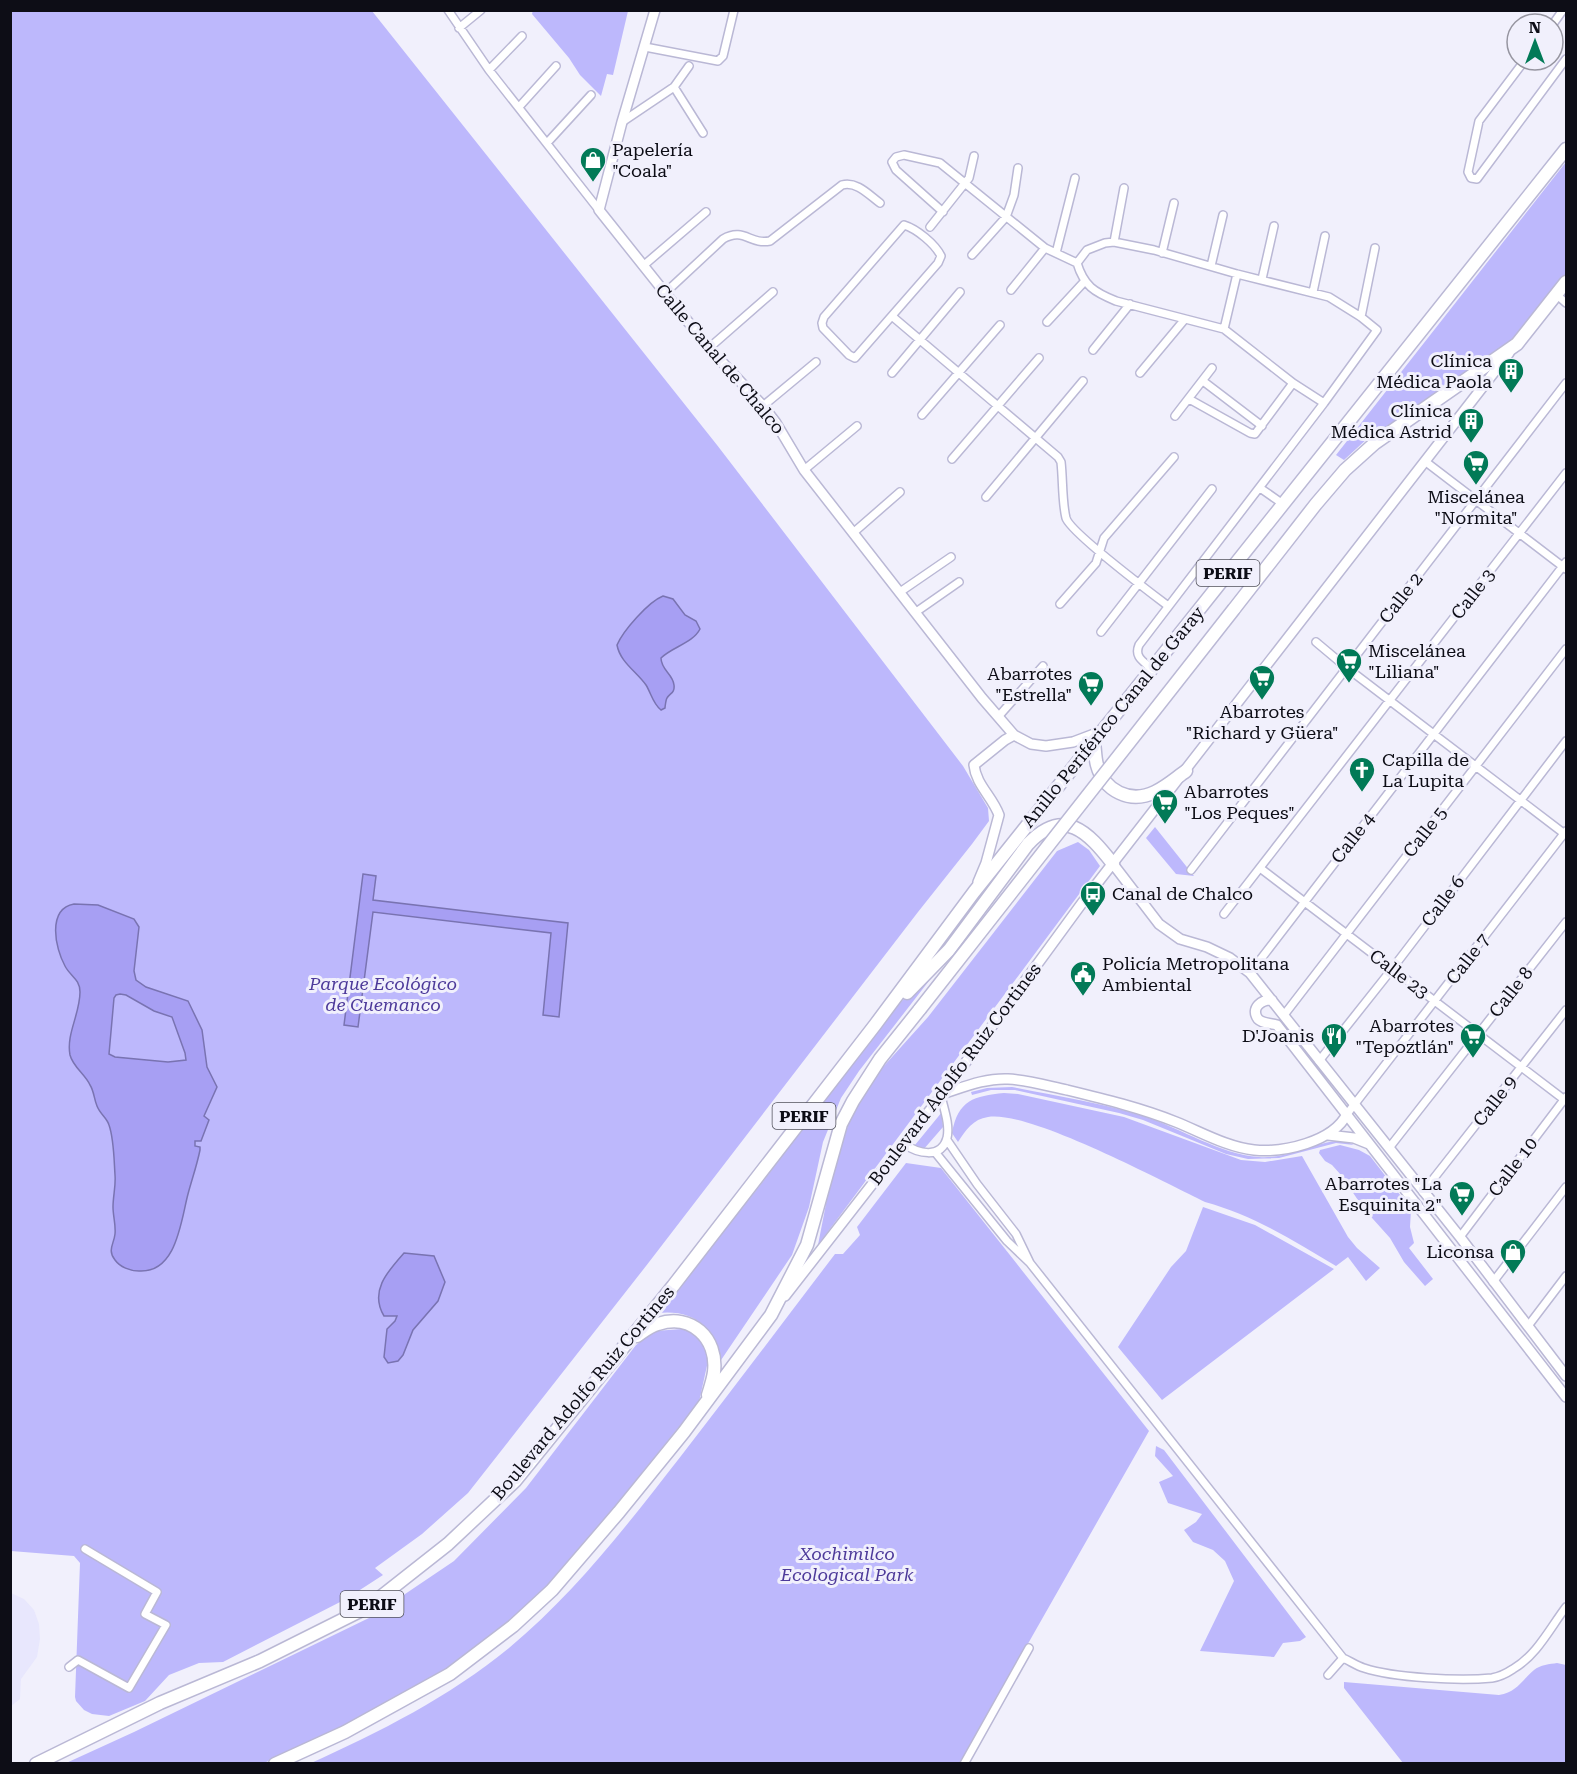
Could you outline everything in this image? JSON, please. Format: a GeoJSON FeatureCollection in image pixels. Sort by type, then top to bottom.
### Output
{"type":"FeatureCollection","features":[{"type":"Feature","properties":{"kind":"highway","name":"Anillo Periférico Canal de Garay"},"geometry":{"type":"LineString","coordinates":[[974,891],[1566,149]]}},
{"type":"Feature","properties":{"kind":"highway","name":"PERIF"},"geometry":{"type":"LineString","coordinates":[[771,1315],[807,1245],[841,1124],[880,1059],[1316,504],[1346,470],[1375,443],[1517,344],[1562,299],[1566,282]]}},
{"type":"Feature","properties":{"kind":"highway"},"geometry":{"type":"LineString","coordinates":[[1094,742],[1097,765],[1107,785],[1117,793],[1129,797],[1156,792],[1186,771]]}},
{"type":"Feature","properties":{"kind":"highway"},"geometry":{"type":"LineString","coordinates":[[875,1025],[949,950],[1040,831],[1051,827],[1067,826],[1081,830],[1093,838],[1113,864]]}},
{"type":"Feature","properties":{"kind":"highway","name":"Boulevard Adolfo Ruiz Cortines"},"geometry":{"type":"LineString","coordinates":[[36,1764],[160,1703],[260,1661],[368,1607],[448,1544],[514,1481],[631,1339],[875,1025],[974,891]]}},
{"type":"Feature","properties":{"kind":"highway","name":"Boulevard Adolfo Ruiz Cortines"},"geometry":{"type":"LineString","coordinates":[[275,1764],[399,1704],[450,1674],[513,1626],[552,1590],[619,1512],[771,1315]]}},
{"type":"Feature","properties":{"kind":"highway"},"geometry":{"type":"LineString","coordinates":[[631,1339],[657,1324],[686,1322],[696,1327],[705,1335],[711,1345],[713,1355],[714,1372],[706,1402]]}},
{"type":"Feature","properties":{"kind":"main road"},"geometry":{"type":"LineString","coordinates":[[599,210],[622,122],[656,10]]}},
{"type":"Feature","properties":{"kind":"main road","name":"Calle Canal de Chalco"},"geometry":{"type":"LineString","coordinates":[[599,210],[709,348],[763,406],[804,470],[998,717],[1009,738],[1046,746],[1073,742],[1103,731]]}},
{"type":"Feature","properties":{"kind":"main road","name":"PERIF"},"geometry":{"type":"LineString","coordinates":[[1113,864],[1517,344]]}},
{"type":"Feature","properties":{"kind":"main road"},"geometry":{"type":"LineString","coordinates":[[974,891],[986,863],[999,815],[982,790],[974,765],[1009,738]]}},
{"type":"Feature","properties":{"kind":"main road"},"geometry":{"type":"LineString","coordinates":[[1113,864],[1159,924],[1180,939],[1208,947],[1230,958],[1250,973],[1565,1370]]}},
{"type":"Feature","properties":{"kind":"main road","name":"Boulevard Adolfo Ruiz Cortines"},"geometry":{"type":"LineString","coordinates":[[771,1315],[904,1144],[1113,864]]}},
{"type":"Feature","properties":{"kind":"main road"},"geometry":{"type":"LineString","coordinates":[[1272,1000],[1263,1000],[1257,1006],[1258,1019],[1264,1023],[1277,1025],[1566,1397]]}},
{"type":"Feature","properties":{"kind":"main road"},"geometry":{"type":"LineString","coordinates":[[941,1095],[985,1081],[1022,1080],[1144,1110],[1239,1147],[1260,1150],[1288,1148],[1324,1136],[1338,1127],[1347,1114]]}},
{"type":"Feature","properties":{"kind":"main road"},"geometry":{"type":"LineString","coordinates":[[1324,1136],[1354,1138],[1370,1145]]}},
{"type":"Feature","properties":{"kind":"street","name":"Calle Canal de Chalco"},"geometry":{"type":"LineString","coordinates":[[448,10],[489,70],[599,210]]}},
{"type":"Feature","properties":{"kind":"street"},"geometry":{"type":"LineString","coordinates":[[459,28],[481,10]]}},
{"type":"Feature","properties":{"kind":"street"},"geometry":{"type":"LineString","coordinates":[[645,47],[718,61],[723,56],[734,10]]}},
{"type":"Feature","properties":{"kind":"street"},"geometry":{"type":"LineString","coordinates":[[489,70],[522,36]]}},
{"type":"Feature","properties":{"kind":"street"},"geometry":{"type":"LineString","coordinates":[[519,107],[556,66]]}},
{"type":"Feature","properties":{"kind":"street"},"geometry":{"type":"LineString","coordinates":[[622,122],[674,87],[689,66]]}},
{"type":"Feature","properties":{"kind":"street"},"geometry":{"type":"LineString","coordinates":[[1516,72],[1479,121],[1468,172],[1471,177],[1477,178],[1556,72]]}},
{"type":"Feature","properties":{"kind":"street"},"geometry":{"type":"LineString","coordinates":[[674,87],[703,132]]}},
{"type":"Feature","properties":{"kind":"street"},"geometry":{"type":"LineString","coordinates":[[547,143],[591,95]]}},
{"type":"Feature","properties":{"kind":"street"},"geometry":{"type":"LineString","coordinates":[[943,212],[896,170],[892,162],[896,157],[904,155],[940,163],[1045,248],[1077,262],[1084,282],[1101,295],[1224,329],[1293,383],[1324,403]]}},
{"type":"Feature","properties":{"kind":"street"},"geometry":{"type":"LineString","coordinates":[[930,227],[964,184],[972,171],[974,156]]}},
{"type":"Feature","properties":{"kind":"street"},"geometry":{"type":"LineString","coordinates":[[972,255],[1006,217],[1014,195],[1018,168]]}},
{"type":"Feature","properties":{"kind":"street"},"geometry":{"type":"LineString","coordinates":[[1056,253],[1075,177]]}},
{"type":"Feature","properties":{"kind":"street"},"geometry":{"type":"LineString","coordinates":[[665,293],[723,239],[733,234],[743,234],[756,241],[770,241],[842,185],[849,183],[855,185],[880,204]]}},
{"type":"Feature","properties":{"kind":"street"},"geometry":{"type":"LineString","coordinates":[[1114,242],[1124,188]]}},
{"type":"Feature","properties":{"kind":"street"},"geometry":{"type":"LineString","coordinates":[[1162,253],[1174,204]]}},
{"type":"Feature","properties":{"kind":"street"},"geometry":{"type":"LineString","coordinates":[[644,266],[706,212]]}},
{"type":"Feature","properties":{"kind":"street"},"geometry":{"type":"LineString","coordinates":[[1211,266],[1222,215]]}},
{"type":"Feature","properties":{"kind":"street"},"geometry":{"type":"LineString","coordinates":[[904,225],[909,226],[937,248],[941,256],[938,263],[892,317],[855,358],[849,355],[823,328],[822,323],[824,317],[904,225]]}},
{"type":"Feature","properties":{"kind":"street"},"geometry":{"type":"LineString","coordinates":[[1262,279],[1274,226]]}},
{"type":"Feature","properties":{"kind":"street"},"geometry":{"type":"LineString","coordinates":[[1313,292],[1325,236]]}},
{"type":"Feature","properties":{"kind":"street"},"geometry":{"type":"LineString","coordinates":[[1077,262],[1086,250],[1096,245],[1114,242],[1329,297],[1377,330],[1260,488],[1139,645],[1138,657],[1152,669]]}},
{"type":"Feature","properties":{"kind":"street"},"geometry":{"type":"LineString","coordinates":[[1011,290],[1045,248]]}},
{"type":"Feature","properties":{"kind":"street"},"geometry":{"type":"LineString","coordinates":[[1361,317],[1375,248]]}},
{"type":"Feature","properties":{"kind":"street"},"geometry":{"type":"LineString","coordinates":[[1224,329],[1237,274]]}},
{"type":"Feature","properties":{"kind":"street"},"geometry":{"type":"LineString","coordinates":[[1047,322],[1084,282]]}},
{"type":"Feature","properties":{"kind":"street"},"geometry":{"type":"LineString","coordinates":[[709,348],[773,292]]}},
{"type":"Feature","properties":{"kind":"street"},"geometry":{"type":"LineString","coordinates":[[892,373],[960,292]]}},
{"type":"Feature","properties":{"kind":"street"},"geometry":{"type":"LineString","coordinates":[[1093,350],[1130,304]]}},
{"type":"Feature","properties":{"kind":"street"},"geometry":{"type":"LineString","coordinates":[[892,317],[1060,459],[1067,521],[1099,551],[1168,606]]}},
{"type":"Feature","properties":{"kind":"street"},"geometry":{"type":"LineString","coordinates":[[1140,373],[1185,318]]}},
{"type":"Feature","properties":{"kind":"street"},"geometry":{"type":"LineString","coordinates":[[922,415],[1000,325]]}},
{"type":"Feature","properties":{"kind":"street"},"geometry":{"type":"LineString","coordinates":[[952,459],[1039,358]]}},
{"type":"Feature","properties":{"kind":"street"},"geometry":{"type":"LineString","coordinates":[[763,406],[816,362]]}},
{"type":"Feature","properties":{"kind":"street"},"geometry":{"type":"LineString","coordinates":[[1175,416],[1212,368]]}},
{"type":"Feature","properties":{"kind":"street"},"geometry":{"type":"LineString","coordinates":[[986,497],[1083,381]]}},
{"type":"Feature","properties":{"kind":"street"},"geometry":{"type":"LineString","coordinates":[[1203,381],[1262,426]]}},
{"type":"Feature","properties":{"kind":"street"},"geometry":{"type":"LineString","coordinates":[[1189,399],[1255,434],[1293,383]]}},
{"type":"Feature","properties":{"kind":"street","name":"Calle 2"},"geometry":{"type":"LineString","coordinates":[[1191,870],[1566,383]]}},
{"type":"Feature","properties":{"kind":"street"},"geometry":{"type":"LineString","coordinates":[[804,470],[857,426]]}},
{"type":"Feature","properties":{"kind":"street"},"geometry":{"type":"LineString","coordinates":[[1060,604],[1096,563],[1104,538],[1174,457]]}},
{"type":"Feature","properties":{"kind":"street"},"geometry":{"type":"LineString","coordinates":[[1426,462],[1565,566]]}},
{"type":"Feature","properties":{"kind":"street","name":"Calle 3"},"geometry":{"type":"LineString","coordinates":[[1224,914],[1566,473]]}},
{"type":"Feature","properties":{"kind":"street"},"geometry":{"type":"LineString","coordinates":[[1260,488],[1283,504]]}},
{"type":"Feature","properties":{"kind":"street"},"geometry":{"type":"LineString","coordinates":[[1101,632],[1212,489]]}},
{"type":"Feature","properties":{"kind":"street"},"geometry":{"type":"LineString","coordinates":[[853,533],[900,492]]}},
{"type":"Feature","properties":{"kind":"street"},"geometry":{"type":"LineString","coordinates":[[900,591],[951,557]]}},
{"type":"Feature","properties":{"kind":"street","name":"Calle 4"},"geometry":{"type":"LineString","coordinates":[[1250,973],[1565,566]]}},
{"type":"Feature","properties":{"kind":"street"},"geometry":{"type":"LineString","coordinates":[[916,612],[959,582]]}},
{"type":"Feature","properties":{"kind":"street"},"geometry":{"type":"LineString","coordinates":[[1316,642],[1390,701],[1566,833]]}},
{"type":"Feature","properties":{"kind":"street","name":"Calle 5"},"geometry":{"type":"LineString","coordinates":[[1284,1015],[1566,649]]}},
{"type":"Feature","properties":{"kind":"street"},"geometry":{"type":"LineString","coordinates":[[998,717],[1043,666]]}},
{"type":"Feature","properties":{"kind":"street","name":"Calle 6"},"geometry":{"type":"LineString","coordinates":[[1319,1061],[1566,741]]}},
{"type":"Feature","properties":{"kind":"street","name":"Calle 7"},"geometry":{"type":"LineString","coordinates":[[1347,1114],[1566,833]]}},
{"type":"Feature","properties":{"kind":"street","name":"Calle 23"},"geometry":{"type":"LineString","coordinates":[[1260,868],[1566,1099]]}},
{"type":"Feature","properties":{"kind":"street","name":"Calle 8"},"geometry":{"type":"LineString","coordinates":[[1389,1148],[1566,922]]}},
{"type":"Feature","properties":{"kind":"street","name":"Calle 9"},"geometry":{"type":"LineString","coordinates":[[1423,1192],[1566,1010]]}},
{"type":"Feature","properties":{"kind":"street"},"geometry":{"type":"LineString","coordinates":[[941,1095],[947,1122],[947,1140],[977,1184],[1016,1234],[1030,1263]]}},
{"type":"Feature","properties":{"kind":"street","name":"Calle 10"},"geometry":{"type":"LineString","coordinates":[[1460,1237],[1566,1099]]}},
{"type":"Feature","properties":{"kind":"street"},"geometry":{"type":"LineString","coordinates":[[904,1144],[915,1152],[935,1152],[947,1140]]}},
{"type":"Feature","properties":{"kind":"street"},"geometry":{"type":"LineString","coordinates":[[935,1152],[1007,1241],[1030,1263],[1343,1658],[1362,1668],[1384,1673],[1438,1678],[1494,1678],[1514,1669],[1528,1656],[1544,1639],[1566,1607]]}},
{"type":"Feature","properties":{"kind":"street"},"geometry":{"type":"LineString","coordinates":[[968,1192],[977,1184]]}},
{"type":"Feature","properties":{"kind":"street"},"geometry":{"type":"LineString","coordinates":[[1493,1282],[1566,1187]]}},
{"type":"Feature","properties":{"kind":"street"},"geometry":{"type":"LineString","coordinates":[[1528,1326],[1566,1276]]}},
{"type":"Feature","properties":{"kind":"street"},"geometry":{"type":"LineString","coordinates":[[69,1666],[78,1660],[129,1688],[166,1625],[145,1614],[157,1592],[85,1549]]}},
{"type":"Feature","properties":{"kind":"street"},"geometry":{"type":"LineString","coordinates":[[964,1764],[1029,1648]]}},
{"type":"Feature","properties":{"kind":"street"},"geometry":{"type":"LineString","coordinates":[[1328,1675],[1343,1658]]}},
{"type":"Feature","properties":{"kind":"shaded area"},"geometry":{"type":"Polygon","coordinates":[[[663,596],[673,599],[685,615],[696,621],[700,629],[692,638],[661,658],[663,666],[672,678],[674,688],[667,699],[665,708],[661,710],[654,702],[646,685],[622,657],[617,645],[625,632],[650,604],[663,596]]]}},
{"type":"Feature","properties":{"kind":"shaded area"},"geometry":{"type":"Polygon","coordinates":[[[363,874],[376,876],[373,900],[568,923],[559,1017],[543,1015],[551,933],[373,912],[358,1027],[344,1025],[363,874]]]}},
{"type":"Feature","properties":{"kind":"shaded area"},"geometry":{"type":"Polygon","coordinates":[[[74,904],[98,905],[134,919],[139,927],[134,971],[136,980],[146,987],[188,1001],[202,1030],[207,1067],[217,1087],[204,1116],[209,1120],[201,1141],[195,1141],[195,1146],[200,1147],[200,1150],[175,1243],[162,1263],[152,1269],[139,1271],[126,1268],[117,1262],[111,1253],[115,1231],[113,1143],[109,1125],[98,1109],[91,1087],[70,1055],[70,1039],[80,992],[78,984],[61,958],[56,940],[57,921],[65,907],[74,904]],[[116,995],[114,998],[109,1054],[115,1057],[168,1062],[186,1060],[172,1017],[154,1011],[126,995],[116,995]]]}},
{"type":"Feature","properties":{"kind":"shaded area"},"geometry":{"type":"Polygon","coordinates":[[[404,1253],[434,1256],[445,1282],[438,1301],[413,1330],[403,1355],[398,1361],[388,1363],[384,1357],[387,1329],[397,1316],[384,1316],[380,1307],[380,1290],[387,1274],[404,1253]]]}},
{"type":"Feature","properties":{"kind":"shaded area"},"geometry":{"type":"Polygon","coordinates":[[[11,1593],[24,1599],[34,1610],[39,1624],[40,1639],[37,1657],[21,1679],[20,1699],[11,1706],[11,1593]]]}},
{"type":"Feature","properties":{"kind":"green space"},"geometry":{"type":"Polygon","coordinates":[[[533,10],[628,11],[613,75],[607,74],[601,96],[580,75],[569,58],[532,14],[533,10]]]}},
{"type":"Feature","properties":{"kind":"green space","name":"Parque Ecológico de Cuemanco"},"geometry":{"type":"Polygon","coordinates":[[[10,11],[372,11],[717,445],[963,766],[988,808],[989,821],[468,1493],[422,1534],[375,1568],[383,1575],[346,1599],[223,1662],[199,1663],[169,1675],[145,1701],[109,1716],[92,1714],[84,1710],[75,1697],[80,1563],[74,1556],[11,1551],[10,11]]]}},
{"type":"Feature","properties":{"kind":"green space"},"geometry":{"type":"Polygon","coordinates":[[[1566,162],[1566,283],[1517,349],[1368,438],[1344,460],[1336,455],[1566,162]]]}},
{"type":"Feature","properties":{"kind":"green space"},"geometry":{"type":"Polygon","coordinates":[[[1155,827],[1194,876],[1176,874],[1146,838],[1155,827]]]}},
{"type":"Feature","properties":{"kind":"green space"},"geometry":{"type":"Polygon","coordinates":[[[1078,842],[1089,850],[1100,866],[818,1245],[832,1173],[853,1111],[883,1067],[928,1017],[1057,851],[1078,842]]]}},
{"type":"Feature","properties":{"kind":"green space"},"geometry":{"type":"Polygon","coordinates":[[[939,968],[859,1071],[841,1098],[823,1142],[809,1207],[792,1255],[717,1366],[710,1337],[702,1324],[684,1315],[658,1313],[758,1188],[896,1006],[939,968]]]}},
{"type":"Feature","properties":{"kind":"green space"},"geometry":{"type":"Polygon","coordinates":[[[1012,1087],[1130,1112],[1160,1122],[1215,1146],[1244,1155],[1278,1156],[1342,1140],[1354,1145],[1336,1143],[1279,1158],[1248,1159],[1226,1154],[1143,1120],[1119,1113],[1015,1090],[991,1090],[972,1095],[971,1092],[987,1088],[1012,1087]]]}},
{"type":"Feature","properties":{"kind":"green space"},"geometry":{"type":"Polygon","coordinates":[[[1004,1093],[1124,1117],[1241,1160],[1265,1162],[1302,1156],[1348,1237],[1380,1268],[1366,1281],[1348,1257],[1336,1266],[1256,1221],[1205,1202],[1096,1149],[1033,1125],[1007,1118],[983,1118],[970,1126],[958,1142],[952,1133],[958,1113],[963,1107],[976,1098],[1004,1093]]]}},
{"type":"Feature","properties":{"kind":"green space"},"geometry":{"type":"Polygon","coordinates":[[[942,1112],[943,1127],[923,1150],[916,1148],[915,1145],[942,1112]]]}},
{"type":"Feature","properties":{"kind":"green space"},"geometry":{"type":"Polygon","coordinates":[[[1340,1145],[1359,1150],[1370,1156],[1411,1209],[1410,1227],[1414,1243],[1409,1248],[1433,1279],[1425,1286],[1404,1262],[1390,1238],[1364,1209],[1341,1175],[1319,1153],[1320,1150],[1340,1145]]]}},
{"type":"Feature","properties":{"kind":"green space","name":"Xochimilco Ecological Park"},"geometry":{"type":"Polygon","coordinates":[[[906,1163],[941,1168],[1149,1431],[960,1763],[309,1764],[388,1726],[438,1698],[509,1648],[557,1604],[641,1507],[835,1254],[843,1254],[860,1235],[857,1227],[906,1163]]]}},
{"type":"Feature","properties":{"kind":"green space"},"geometry":{"type":"Polygon","coordinates":[[[1203,1207],[1255,1225],[1334,1269],[1162,1400],[1118,1347],[1171,1267],[1186,1251],[1203,1207]]]}},
{"type":"Feature","properties":{"kind":"green space"},"geometry":{"type":"Polygon","coordinates":[[[682,1329],[701,1336],[710,1352],[699,1402],[545,1593],[445,1674],[338,1729],[264,1763],[64,1764],[371,1617],[454,1561],[526,1488],[636,1345],[655,1331],[682,1329]]]}},
{"type":"Feature","properties":{"kind":"green space"},"geometry":{"type":"Polygon","coordinates":[[[1156,1446],[1164,1450],[1306,1637],[1300,1641],[1283,1643],[1274,1657],[1200,1651],[1234,1581],[1225,1561],[1213,1550],[1193,1542],[1184,1530],[1196,1522],[1202,1514],[1168,1503],[1159,1482],[1173,1476],[1155,1456],[1156,1446]]]}},
{"type":"Feature","properties":{"kind":"green space"},"geometry":{"type":"Polygon","coordinates":[[[1557,1663],[1566,1665],[1566,1763],[1403,1763],[1344,1688],[1344,1682],[1499,1695],[1515,1689],[1536,1668],[1557,1663]]]}},
{"type":"Feature","properties":{"kind":"place","name":"Papelería \"Coala\""},"geometry":{"type":"Point","coordinates":[593,183]}},
{"type":"Feature","properties":{"kind":"place","name":"Clínica Médica Paola"},"geometry":{"type":"Point","coordinates":[1511,394]}},
{"type":"Feature","properties":{"kind":"place","name":"Clínica Médica Astrid"},"geometry":{"type":"Point","coordinates":[1471,444]}},
{"type":"Feature","properties":{"kind":"place","name":"Miscelánea \"Normita\""},"geometry":{"type":"Point","coordinates":[1476,486]}},
{"type":"Feature","properties":{"kind":"place","name":"Miscelánea \"Liliana\""},"geometry":{"type":"Point","coordinates":[1349,684]}},
{"type":"Feature","properties":{"kind":"place","name":"Abarrotes \"Richard y Güera\""},"geometry":{"type":"Point","coordinates":[1262,701]}},
{"type":"Feature","properties":{"kind":"place","name":"Abarrotes \"Estrella\""},"geometry":{"type":"Point","coordinates":[1091,707]}},
{"type":"Feature","properties":{"kind":"place","name":"Capilla de La Lupita"},"geometry":{"type":"Point","coordinates":[1362,793]}},
{"type":"Feature","properties":{"kind":"place","name":"Abarrotes \"Los Peques\""},"geometry":{"type":"Point","coordinates":[1165,825]}},
{"type":"Feature","properties":{"kind":"place","name":"Canal de Chalco"},"geometry":{"type":"Point","coordinates":[1093,917]}},
{"type":"Feature","properties":{"kind":"place","name":"Policía Metropolitana Ambiental"},"geometry":{"type":"Point","coordinates":[1083,997]}},
{"type":"Feature","properties":{"kind":"place","name":"D'Joanis"},"geometry":{"type":"Point","coordinates":[1334,1059]}},
{"type":"Feature","properties":{"kind":"place","name":"Abarrotes \"Tepoztlán\""},"geometry":{"type":"Point","coordinates":[1473,1059]}},
{"type":"Feature","properties":{"kind":"place","name":"Abarrotes \"La Esquinita 2\""},"geometry":{"type":"Point","coordinates":[1462,1217]}},
{"type":"Feature","properties":{"kind":"place","name":"Liconsa"},"geometry":{"type":"Point","coordinates":[1513,1275]}}]}
